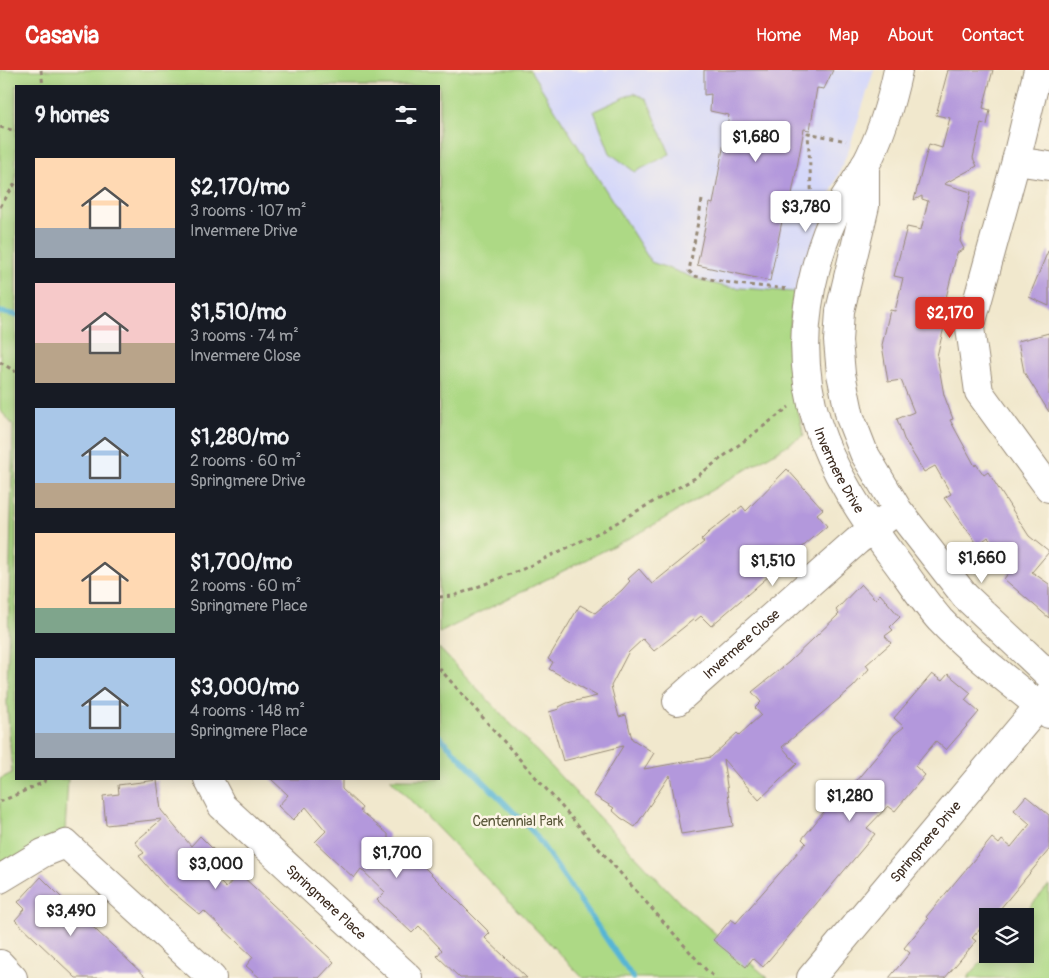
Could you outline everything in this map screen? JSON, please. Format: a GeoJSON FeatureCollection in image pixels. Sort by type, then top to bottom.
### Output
{"type":"FeatureCollection","features":[{"type":"Feature","properties":{"kind":"street","name":"Invermere Drive"},"geometry":{"type":"LineString","coordinates":[[898,70],[891,105],[865,165],[838,209],[816,266],[805,322],[805,378],[821,436],[838,476],[872,530],[939,619],[958,638],[1046,704]]}},
{"type":"Feature","properties":{"kind":"street"},"geometry":{"type":"LineString","coordinates":[[1038,70],[1016,161],[970,328],[979,392],[1049,488]]}},
{"type":"Feature","properties":{"kind":"street"},"geometry":{"type":"LineString","coordinates":[[1016,161],[1049,166]]}},
{"type":"Feature","properties":{"kind":"street","name":"Invermere Drive"},"geometry":{"type":"LineString","coordinates":[[865,165],[865,206],[840,311],[838,341],[841,374],[850,417],[864,453],[898,510],[965,596],[1049,675]]}},
{"type":"Feature","properties":{"kind":"street","name":"Invermere Close"},"geometry":{"type":"LineString","coordinates":[[677,701],[872,530],[898,510]]}},
{"type":"Feature","properties":{"kind":"street","name":"Springmere Drive"},"geometry":{"type":"LineString","coordinates":[[811,978],[1046,704]]}},
{"type":"Feature","properties":{"kind":"street","name":"Springmere Place"},"geometry":{"type":"LineString","coordinates":[[209,780],[222,806],[409,978]]}},
{"type":"Feature","properties":{"kind":"street"},"geometry":{"type":"LineString","coordinates":[[0,879],[43,853],[66,844],[212,978]]}},
{"type":"Feature","properties":{"kind":"street"},"geometry":{"type":"LineString","coordinates":[[0,964],[13,978]]}},
{"type":"Feature","properties":{"kind":"path"},"geometry":{"type":"LineString","coordinates":[[41,70],[43,85]]}},
{"type":"Feature","properties":{"kind":"path"},"geometry":{"type":"LineString","coordinates":[[0,127],[15,131]]}},
{"type":"Feature","properties":{"kind":"path"},"geometry":{"type":"LineString","coordinates":[[823,206],[812,203],[808,133],[846,141]]}},
{"type":"Feature","properties":{"kind":"path"},"geometry":{"type":"LineString","coordinates":[[0,207],[15,184]]}},
{"type":"Feature","properties":{"kind":"path"},"geometry":{"type":"LineString","coordinates":[[702,200],[689,271],[694,276],[736,284],[797,290]]}},
{"type":"Feature","properties":{"kind":"path"},"geometry":{"type":"LineString","coordinates":[[0,362],[15,371]]}},
{"type":"Feature","properties":{"kind":"path"},"geometry":{"type":"LineString","coordinates":[[440,597],[452,596],[507,575],[602,531],[695,478],[773,417],[792,406]]}},
{"type":"Feature","properties":{"kind":"path"},"geometry":{"type":"LineString","coordinates":[[440,669],[654,912],[716,978]]}},
{"type":"Feature","properties":{"kind":"path"},"geometry":{"type":"LineString","coordinates":[[0,802],[35,788],[45,780]]}},
{"type":"Feature","properties":{"kind":"shaded area"},"geometry":{"type":"Polygon","coordinates":[[[530,70],[874,70],[849,149],[828,200],[800,294],[727,287],[703,281],[651,262],[530,70]]]}},
{"type":"Feature","properties":{"kind":"green space"},"geometry":{"type":"Polygon","coordinates":[[[0,70],[530,70],[651,262],[703,281],[727,287],[794,292],[790,329],[791,364],[795,399],[804,435],[645,530],[440,632],[440,85],[15,85],[15,780],[68,780],[65,831],[0,869],[0,779],[12,773],[7,702],[13,425],[0,410],[0,70]]]}},
{"type":"Feature","properties":{"kind":"green space"},"geometry":{"type":"Polygon","coordinates":[[[634,93],[647,99],[670,154],[635,172],[610,153],[594,111],[634,93]]]}},
{"type":"Feature","properties":{"kind":"green space","name":"Centennial Park"},"geometry":{"type":"Polygon","coordinates":[[[440,649],[682,905],[768,978],[583,978],[391,780],[440,780],[440,649]]]}},
{"type":"Feature","properties":{"kind":"green space"},"geometry":{"type":"Polygon","coordinates":[[[1049,885],[1049,978],[967,978],[981,963],[1034,963],[1034,908],[1029,908],[1049,885]]]}},
{"type":"Feature","properties":{"kind":"building"},"geometry":{"type":"Polygon","coordinates":[[[704,70],[833,70],[824,89],[817,88],[810,130],[804,129],[788,216],[783,216],[770,281],[697,265],[710,203],[713,204],[729,115],[710,111],[711,94],[704,95],[704,70]]]}},
{"type":"Feature","properties":{"kind":"building"},"geometry":{"type":"Polygon","coordinates":[[[948,70],[993,70],[983,108],[990,110],[987,125],[981,123],[973,158],[977,166],[944,184],[971,192],[960,241],[964,249],[957,253],[943,310],[947,311],[946,319],[937,356],[944,395],[953,419],[950,420],[975,466],[976,464],[984,475],[988,472],[1029,536],[1049,552],[1032,572],[1049,584],[1049,618],[1004,579],[1012,568],[988,537],[978,545],[944,498],[951,494],[935,466],[924,472],[904,439],[897,419],[914,412],[901,380],[888,382],[882,345],[890,310],[895,311],[903,278],[894,276],[907,227],[921,230],[928,201],[922,199],[922,196],[914,200],[929,144],[942,148],[950,118],[936,115],[948,70]]]}},
{"type":"Feature","properties":{"kind":"building"},"geometry":{"type":"Polygon","coordinates":[[[1049,251],[1049,306],[1029,297],[1049,251]]]}},
{"type":"Feature","properties":{"kind":"building"},"geometry":{"type":"Polygon","coordinates":[[[1049,333],[1049,412],[1024,372],[1018,341],[1049,333]]]}},
{"type":"Feature","properties":{"kind":"building"},"geometry":{"type":"Polygon","coordinates":[[[787,469],[823,509],[817,514],[827,526],[711,626],[701,616],[695,621],[694,619],[654,651],[643,639],[628,653],[611,686],[619,717],[626,715],[632,739],[654,753],[644,769],[711,757],[737,733],[739,735],[761,715],[755,708],[761,702],[752,692],[789,662],[839,614],[836,610],[861,584],[875,599],[880,594],[900,617],[890,627],[893,630],[885,636],[891,643],[866,665],[869,669],[853,687],[782,747],[797,764],[759,800],[723,759],[733,826],[681,834],[670,775],[635,827],[612,810],[614,808],[593,795],[623,746],[563,761],[549,712],[559,709],[559,707],[567,703],[597,696],[549,669],[553,662],[548,659],[580,605],[595,613],[622,590],[630,581],[628,579],[639,569],[652,584],[704,542],[701,540],[708,533],[742,506],[746,511],[787,469]]]}},
{"type":"Feature","properties":{"kind":"building"},"geometry":{"type":"Polygon","coordinates":[[[932,674],[942,681],[948,674],[971,693],[965,700],[979,712],[946,750],[936,741],[915,766],[925,775],[895,811],[888,806],[867,828],[875,834],[763,967],[753,958],[746,967],[713,940],[731,919],[736,923],[806,843],[802,839],[832,802],[836,805],[895,734],[904,727],[894,718],[932,674]]]}},
{"type":"Feature","properties":{"kind":"building"},"geometry":{"type":"Polygon","coordinates":[[[157,780],[161,810],[191,846],[200,836],[216,852],[203,865],[226,888],[239,873],[334,962],[319,978],[260,978],[246,966],[253,957],[204,911],[200,915],[163,884],[139,856],[144,853],[135,842],[162,819],[106,825],[103,796],[119,794],[118,785],[157,780]]]}},
{"type":"Feature","properties":{"kind":"building"},"geometry":{"type":"Polygon","coordinates":[[[272,780],[342,780],[342,789],[362,808],[360,811],[388,834],[388,868],[406,849],[490,933],[485,938],[527,978],[460,978],[437,956],[442,950],[419,926],[412,933],[377,900],[385,892],[361,869],[354,878],[315,842],[326,831],[306,807],[293,820],[278,806],[288,795],[272,780]]]}},
{"type":"Feature","properties":{"kind":"building"},"geometry":{"type":"Polygon","coordinates":[[[1026,796],[1049,815],[1049,850],[1001,908],[979,908],[979,930],[972,938],[976,941],[945,978],[889,978],[910,953],[904,948],[928,919],[926,917],[992,838],[999,844],[1002,840],[1011,847],[1030,824],[1014,810],[1026,796]]]}},
{"type":"Feature","properties":{"kind":"building"},"geometry":{"type":"Polygon","coordinates":[[[41,877],[147,978],[76,978],[37,941],[15,920],[25,909],[18,902],[41,877]]]}},
{"type":"Feature","properties":{"kind":"waterway"},"geometry":{"type":"LineString","coordinates":[[0,312],[15,315]]}},
{"type":"Feature","properties":{"kind":"waterway"},"geometry":{"type":"LineString","coordinates":[[440,737],[534,833],[633,978]]}}]}
